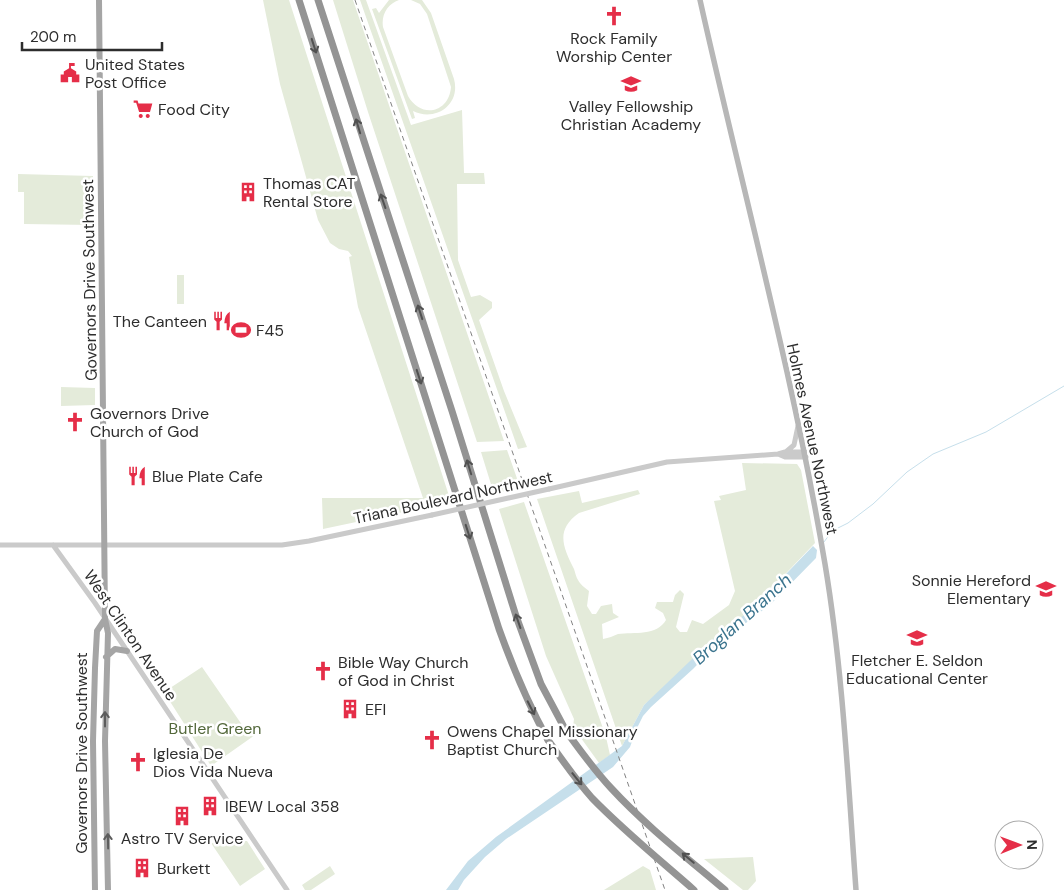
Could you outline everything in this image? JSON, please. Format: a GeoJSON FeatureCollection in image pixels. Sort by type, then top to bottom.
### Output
{"type":"FeatureCollection","features":[{"type":"Feature","properties":{"kind":"highway"},"geometry":{"type":"LineString","coordinates":[[299,0],[499,629],[530,707],[548,740],[569,770],[592,797],[621,826],[694,890]]}},
{"type":"Feature","properties":{"kind":"highway"},"geometry":{"type":"LineString","coordinates":[[318,0],[534,668],[544,691],[566,731],[598,773],[621,799],[645,822],[725,890]]}},
{"type":"Feature","properties":{"kind":"main road","name":"Governors Drive Southwest"},"geometry":{"type":"LineString","coordinates":[[99,0],[105,619],[108,633],[105,741],[108,890]]}},
{"type":"Feature","properties":{"kind":"main road","name":"Holmes Avenue Northwest"},"geometry":{"type":"LineString","coordinates":[[700,0],[806,455],[825,563],[844,717],[856,890]]}},
{"type":"Feature","properties":{"kind":"main road","name":"Governors Drive Southwest"},"geometry":{"type":"LineString","coordinates":[[95,890],[93,741],[95,668],[97,631],[105,619]]}},
{"type":"Feature","properties":{"kind":"main road"},"geometry":{"type":"LineString","coordinates":[[106,657],[115,649],[127,651]]}},
{"type":"Feature","properties":{"kind":"street"},"geometry":{"type":"LineString","coordinates":[[785,452],[794,445],[798,426]]}},
{"type":"Feature","properties":{"kind":"street","name":"Triana Boulevard Northwest"},"geometry":{"type":"LineString","coordinates":[[0,545],[282,545],[309,542],[667,462],[785,452],[806,455]]}},
{"type":"Feature","properties":{"kind":"street"},"geometry":{"type":"LineString","coordinates":[[778,454],[784,457],[806,455]]}},
{"type":"Feature","properties":{"kind":"street","name":"West Clinton Avenue"},"geometry":{"type":"LineString","coordinates":[[53,545],[127,651],[286,890]]}},
{"type":"Feature","properties":{"kind":"green space"},"geometry":{"type":"Polygon","coordinates":[[[263,0],[289,0],[451,502],[323,529],[322,498],[423,498],[358,307],[349,257],[352,256],[348,251],[339,249],[330,243],[318,220],[280,84],[263,0]]]}},
{"type":"Feature","properties":{"kind":"green space"},"geometry":{"type":"Polygon","coordinates":[[[333,0],[353,0],[504,441],[477,442],[333,0]]]}},
{"type":"Feature","properties":{"kind":"green space"},"geometry":{"type":"Polygon","coordinates":[[[360,0],[366,0],[411,125],[462,110],[464,173],[484,173],[485,184],[457,184],[458,260],[471,297],[480,295],[492,302],[492,308],[479,320],[504,391],[527,447],[518,449],[360,0]]]}},
{"type":"Feature","properties":{"kind":"green space"},"geometry":{"type":"Polygon","coordinates":[[[389,0],[399,0],[386,10],[383,18],[383,27],[408,96],[413,103],[427,110],[434,110],[445,103],[451,87],[427,14],[420,4],[411,0],[422,0],[431,13],[454,79],[455,88],[454,97],[450,103],[437,113],[421,114],[413,111],[415,118],[412,119],[372,9],[376,8],[379,13],[389,0]]]}},
{"type":"Feature","properties":{"kind":"green space"},"geometry":{"type":"Polygon","coordinates":[[[18,174],[93,176],[92,225],[24,224],[24,192],[18,192],[18,174]]]}},
{"type":"Feature","properties":{"kind":"green space"},"geometry":{"type":"Polygon","coordinates":[[[177,275],[184,275],[184,304],[177,304],[177,275]]]}},
{"type":"Feature","properties":{"kind":"green space"},"geometry":{"type":"Polygon","coordinates":[[[61,387],[95,388],[95,405],[61,406],[61,387]]]}},
{"type":"Feature","properties":{"kind":"green space"},"geometry":{"type":"Polygon","coordinates":[[[507,450],[520,487],[494,494],[481,452],[507,450]]]}},
{"type":"Feature","properties":{"kind":"green space"},"geometry":{"type":"Polygon","coordinates":[[[742,463],[797,464],[801,470],[815,543],[753,608],[644,705],[622,746],[537,499],[579,491],[582,503],[638,490],[640,494],[579,513],[571,519],[564,532],[564,546],[579,581],[589,591],[587,606],[592,614],[596,614],[601,606],[612,604],[613,613],[619,617],[602,624],[603,639],[618,634],[657,629],[666,620],[663,613],[655,608],[657,602],[673,602],[675,595],[680,590],[684,594],[676,627],[680,632],[687,632],[692,620],[703,624],[729,605],[735,591],[714,501],[721,500],[719,496],[746,490],[742,463]]]}},
{"type":"Feature","properties":{"kind":"green space"},"geometry":{"type":"Polygon","coordinates":[[[524,502],[606,737],[610,755],[599,763],[573,727],[574,719],[546,656],[499,509],[524,502]]]}},
{"type":"Feature","properties":{"kind":"green space","name":"Butler Green"},"geometry":{"type":"Polygon","coordinates":[[[202,667],[247,732],[251,730],[255,735],[211,766],[164,692],[202,667]]]}},
{"type":"Feature","properties":{"kind":"green space"},"geometry":{"type":"Polygon","coordinates":[[[247,841],[265,869],[240,886],[211,843],[247,841]]]}},
{"type":"Feature","properties":{"kind":"green space"},"geometry":{"type":"Polygon","coordinates":[[[753,857],[756,881],[748,890],[743,890],[704,859],[753,857]]]}},
{"type":"Feature","properties":{"kind":"green space"},"geometry":{"type":"Polygon","coordinates":[[[330,866],[335,874],[311,890],[305,890],[302,885],[330,866]]]}},
{"type":"Feature","properties":{"kind":"green space"},"geometry":{"type":"Polygon","coordinates":[[[643,866],[650,870],[656,890],[604,890],[643,866]]]}},
{"type":"Feature","properties":{"kind":"water"},"geometry":{"type":"Polygon","coordinates":[[[813,546],[817,550],[816,558],[772,603],[742,626],[725,636],[693,669],[651,707],[643,716],[630,747],[613,767],[506,839],[485,857],[464,880],[458,890],[446,890],[468,861],[496,837],[622,746],[644,705],[712,640],[753,608],[813,546]]]}},
{"type":"Feature","properties":{"kind":"waterway","name":"Broglan Branch"},"geometry":{"type":"LineString","coordinates":[[824,542],[832,531],[848,523],[873,504],[907,472],[933,454],[986,432],[1064,386]]}},
{"type":"Feature","properties":{"kind":"railway"},"geometry":{"type":"LineString","coordinates":[[355,0],[665,890]]}},
{"type":"Feature","properties":{"kind":"place","name":"Rock Family Worship Center"},"geometry":{"type":"Point","coordinates":[614,16]}},
{"type":"Feature","properties":{"kind":"place","name":"United States Post Office"},"geometry":{"type":"Point","coordinates":[70,73]}},
{"type":"Feature","properties":{"kind":"place","name":"Valley Fellowship Christian Academy"},"geometry":{"type":"Point","coordinates":[631,84]}},
{"type":"Feature","properties":{"kind":"place","name":"Food City"},"geometry":{"type":"Point","coordinates":[143,109]}},
{"type":"Feature","properties":{"kind":"place","name":"Thomas CAT Rental Store"},"geometry":{"type":"Point","coordinates":[248,192]}},
{"type":"Feature","properties":{"kind":"place","name":"The Canteen"},"geometry":{"type":"Point","coordinates":[222,321]}},
{"type":"Feature","properties":{"kind":"place","name":"F45"},"geometry":{"type":"Point","coordinates":[241,330]}},
{"type":"Feature","properties":{"kind":"place","name":"Governors Drive Church of God"},"geometry":{"type":"Point","coordinates":[75,422]}},
{"type":"Feature","properties":{"kind":"place","name":"Blue Plate Cafe"},"geometry":{"type":"Point","coordinates":[137,476]}},
{"type":"Feature","properties":{"kind":"place","name":"Sonnie Hereford Elementary"},"geometry":{"type":"Point","coordinates":[1046,589]}},
{"type":"Feature","properties":{"kind":"place","name":"Fletcher E. Seldon Educational Center"},"geometry":{"type":"Point","coordinates":[917,638]}},
{"type":"Feature","properties":{"kind":"place","name":"Bible Way Church of God in Christ"},"geometry":{"type":"Point","coordinates":[323,671]}},
{"type":"Feature","properties":{"kind":"place","name":"EFI"},"geometry":{"type":"Point","coordinates":[350,709]}},
{"type":"Feature","properties":{"kind":"place","name":"Owens Chapel Missionary Baptist Church"},"geometry":{"type":"Point","coordinates":[432,740]}},
{"type":"Feature","properties":{"kind":"place","name":"Iglesia De Dios Vida Nueva"},"geometry":{"type":"Point","coordinates":[138,762]}},
{"type":"Feature","properties":{"kind":"place","name":"IBEW Local 358"},"geometry":{"type":"Point","coordinates":[210,806]}},
{"type":"Feature","properties":{"kind":"place","name":"Astro TV Service"},"geometry":{"type":"Point","coordinates":[182,816]}},
{"type":"Feature","properties":{"kind":"place","name":"Burkett"},"geometry":{"type":"Point","coordinates":[142,868]}}]}
